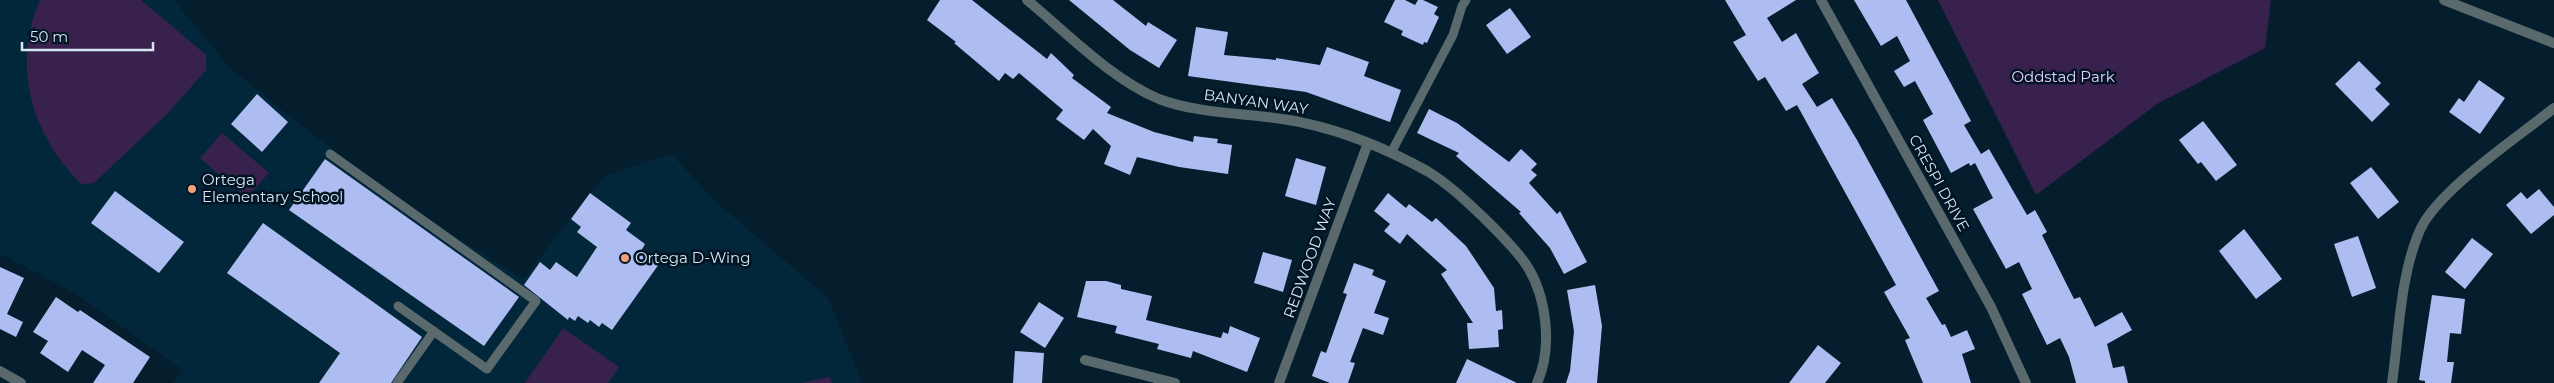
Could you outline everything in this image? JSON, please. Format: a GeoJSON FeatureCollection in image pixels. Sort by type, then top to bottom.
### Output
{"type":"FeatureCollection","features":[{"type":"Feature","properties":{"kind":"street","name":"BANYAN WAY"},"geometry":{"type":"LineString","coordinates":[[1027,0],[1135,87],[1161,99],[1188,107],[1272,116],[1305,123],[1368,143],[1391,153],[1428,172],[1452,189],[1511,245],[1526,264],[1536,285],[1543,309],[1546,333],[1544,353],[1537,383]]}},
{"type":"Feature","properties":{"kind":"street","name":"CRESPI DRIVE"},"geometry":{"type":"LineString","coordinates":[[1821,0],[1991,307],[2026,383]]}},
{"type":"Feature","properties":{"kind":"street"},"geometry":{"type":"LineString","coordinates":[[2444,0],[2554,43]]}},
{"type":"Feature","properties":{"kind":"street"},"geometry":{"type":"LineString","coordinates":[[2392,383],[2407,274],[2421,229],[2448,194],[2554,108]]}},
{"type":"Feature","properties":{"kind":"street","name":"REDWOOD WAY"},"geometry":{"type":"LineString","coordinates":[[1279,383],[1368,143]]}},
{"type":"Feature","properties":{"kind":"street"},"geometry":{"type":"LineString","coordinates":[[1085,360],[1175,383]]}},
{"type":"Feature","properties":{"kind":"street"},"geometry":{"type":"LineString","coordinates":[[0,371],[20,383]]}},
{"type":"Feature","properties":{"kind":"lane"},"geometry":{"type":"LineString","coordinates":[[1391,153],[1453,35],[1462,6],[1466,0]]}},
{"type":"Feature","properties":{"kind":"lane"},"geometry":{"type":"LineString","coordinates":[[330,154],[536,301],[488,369],[398,306]]}},
{"type":"Feature","properties":{"kind":"lane"},"geometry":{"type":"LineString","coordinates":[[397,383],[434,331]]}},
{"type":"Feature","properties":{"kind":"shaded area","name":"Ortega Elementary School"},"geometry":{"type":"Polygon","coordinates":[[[0,0],[174,0],[229,67],[278,107],[401,202],[523,279],[604,176],[671,154],[722,207],[828,298],[862,383],[173,383],[183,370],[73,292],[0,254],[0,0]]]}},
{"type":"Feature","properties":{"kind":"green space"},"geometry":{"type":"Polygon","coordinates":[[[40,0],[141,0],[206,55],[206,70],[168,113],[94,183],[81,184],[64,165],[50,144],[39,122],[31,98],[27,74],[27,50],[31,25],[40,0]]]}},
{"type":"Feature","properties":{"kind":"green space","name":"Oddstad Park"},"geometry":{"type":"Polygon","coordinates":[[[1938,0],[2271,0],[2265,48],[2157,104],[2036,195],[1938,0]]]}},
{"type":"Feature","properties":{"kind":"green space"},"geometry":{"type":"Polygon","coordinates":[[[222,133],[269,173],[246,198],[200,158],[222,133]]]}},
{"type":"Feature","properties":{"kind":"green space"},"geometry":{"type":"Polygon","coordinates":[[[563,328],[619,367],[608,383],[525,383],[563,328]]]}},
{"type":"Feature","properties":{"kind":"green space"},"geometry":{"type":"Polygon","coordinates":[[[829,377],[832,383],[801,383],[829,377]]]}},
{"type":"Feature","properties":{"kind":"building"},"geometry":{"type":"Polygon","coordinates":[[[940,0],[972,0],[1047,59],[1051,53],[1074,75],[1072,78],[1111,107],[1107,113],[1154,132],[1193,142],[1194,136],[1218,139],[1217,143],[1232,145],[1228,174],[1179,167],[1137,157],[1130,175],[1104,164],[1111,146],[1093,129],[1084,140],[1056,119],[1063,110],[1019,73],[1013,79],[1005,73],[999,81],[954,43],[956,42],[927,20],[940,0]]]}},
{"type":"Feature","properties":{"kind":"building"},"geometry":{"type":"Polygon","coordinates":[[[1069,0],[1113,0],[1146,26],[1148,22],[1177,40],[1159,68],[1130,50],[1069,0]]]}},
{"type":"Feature","properties":{"kind":"building"},"geometry":{"type":"Polygon","coordinates":[[[1395,0],[1405,0],[1415,5],[1418,0],[1423,0],[1438,7],[1434,14],[1439,17],[1427,43],[1424,42],[1423,45],[1401,35],[1403,31],[1384,22],[1395,0]]]}},
{"type":"Feature","properties":{"kind":"building"},"geometry":{"type":"Polygon","coordinates":[[[1725,0],[1796,0],[1767,18],[1782,42],[1796,33],[1819,73],[1802,84],[1817,107],[1832,98],[1857,140],[1939,291],[1926,298],[1942,325],[1945,324],[1951,337],[1967,330],[1975,349],[1962,354],[1971,383],[1923,383],[1905,340],[1910,338],[1884,292],[1896,285],[1797,105],[1786,111],[1765,77],[1758,81],[1733,42],[1746,35],[1725,0]]]}},
{"type":"Feature","properties":{"kind":"building"},"geometry":{"type":"Polygon","coordinates":[[[1854,0],[1906,0],[1971,121],[1964,125],[1981,154],[1989,149],[2027,215],[2035,210],[2047,232],[2042,235],[2074,299],[2080,297],[2095,327],[2122,312],[2132,330],[2107,344],[2113,368],[2124,366],[2128,383],[2076,383],[2069,357],[2060,338],[2047,345],[2022,294],[2032,289],[2019,262],[2006,269],[1973,209],[1993,198],[1975,163],[1970,166],[1969,163],[1951,173],[1923,120],[1933,114],[1915,81],[1904,87],[1894,71],[1910,61],[1897,36],[1881,46],[1854,0]]]}},
{"type":"Feature","properties":{"kind":"building"},"geometry":{"type":"Polygon","coordinates":[[[1510,8],[1531,37],[1507,54],[1486,25],[1510,8]]]}},
{"type":"Feature","properties":{"kind":"building"},"geometry":{"type":"Polygon","coordinates":[[[1196,27],[1228,32],[1224,55],[1276,60],[1276,58],[1320,65],[1327,47],[1369,62],[1364,76],[1401,90],[1390,122],[1306,92],[1188,76],[1196,27]]]}},
{"type":"Feature","properties":{"kind":"building"},"geometry":{"type":"Polygon","coordinates":[[[2359,61],[2381,83],[2375,89],[2390,104],[2372,122],[2335,84],[2359,61]]]}},
{"type":"Feature","properties":{"kind":"building"},"geometry":{"type":"Polygon","coordinates":[[[2479,80],[2505,98],[2480,134],[2449,112],[2459,98],[2464,102],[2479,80]]]}},
{"type":"Feature","properties":{"kind":"building"},"geometry":{"type":"Polygon","coordinates":[[[257,94],[288,122],[262,152],[231,124],[257,94]]]}},
{"type":"Feature","properties":{"kind":"building"},"geometry":{"type":"Polygon","coordinates":[[[1429,109],[1457,123],[1509,162],[1521,149],[1537,164],[1531,170],[1537,175],[1529,183],[1557,214],[1560,211],[1587,262],[1564,274],[1550,248],[1519,213],[1521,212],[1456,156],[1459,153],[1417,133],[1429,109]]]}},
{"type":"Feature","properties":{"kind":"building"},"geometry":{"type":"Polygon","coordinates":[[[2203,121],[2237,165],[2216,181],[2201,162],[2198,164],[2179,140],[2203,121]]]}},
{"type":"Feature","properties":{"kind":"building"},"geometry":{"type":"Polygon","coordinates":[[[1296,158],[1326,167],[1316,205],[1285,196],[1296,158]]]}},
{"type":"Feature","properties":{"kind":"building"},"geometry":{"type":"Polygon","coordinates":[[[325,159],[519,297],[484,346],[289,210],[325,159]]]}},
{"type":"Feature","properties":{"kind":"building"},"geometry":{"type":"Polygon","coordinates":[[[2371,167],[2399,202],[2378,219],[2350,183],[2371,167]]]}},
{"type":"Feature","properties":{"kind":"building"},"geometry":{"type":"Polygon","coordinates":[[[2539,189],[2554,207],[2554,215],[2531,234],[2506,205],[2521,192],[2527,199],[2539,189]]]}},
{"type":"Feature","properties":{"kind":"building"},"geometry":{"type":"Polygon","coordinates":[[[115,191],[184,242],[159,273],[91,223],[115,191]]]}},
{"type":"Feature","properties":{"kind":"building","name":"Ortega D-Wing"},"geometry":{"type":"Polygon","coordinates":[[[590,193],[631,223],[626,230],[645,244],[641,251],[659,264],[612,330],[602,323],[599,327],[590,320],[588,323],[578,316],[575,321],[569,317],[568,320],[524,285],[540,262],[550,270],[556,262],[577,277],[597,247],[577,232],[581,227],[571,219],[590,193]]]}},
{"type":"Feature","properties":{"kind":"building"},"geometry":{"type":"Polygon","coordinates":[[[1388,193],[1406,208],[1409,204],[1432,222],[1436,218],[1466,246],[1494,288],[1496,311],[1502,310],[1503,329],[1498,330],[1499,347],[1469,349],[1467,323],[1473,323],[1441,274],[1447,270],[1407,234],[1400,244],[1384,231],[1390,224],[1374,211],[1388,193]]]}},
{"type":"Feature","properties":{"kind":"building"},"geometry":{"type":"Polygon","coordinates":[[[263,223],[422,337],[391,383],[319,383],[340,353],[227,273],[263,223]]]}},
{"type":"Feature","properties":{"kind":"building"},"geometry":{"type":"Polygon","coordinates":[[[2244,229],[2282,279],[2256,299],[2219,251],[2244,229]]]}},
{"type":"Feature","properties":{"kind":"building"},"geometry":{"type":"Polygon","coordinates":[[[2358,236],[2376,288],[2352,297],[2334,244],[2358,236]]]}},
{"type":"Feature","properties":{"kind":"building"},"geometry":{"type":"Polygon","coordinates":[[[2472,238],[2493,254],[2465,289],[2445,272],[2472,238]]]}},
{"type":"Feature","properties":{"kind":"building"},"geometry":{"type":"Polygon","coordinates":[[[1263,252],[1292,260],[1283,292],[1254,283],[1263,252]]]}},
{"type":"Feature","properties":{"kind":"building"},"geometry":{"type":"Polygon","coordinates":[[[1354,263],[1374,270],[1372,275],[1386,281],[1374,313],[1389,318],[1383,335],[1363,328],[1350,362],[1355,363],[1348,383],[1330,383],[1312,376],[1321,351],[1326,353],[1347,294],[1343,293],[1354,263]]]}},
{"type":"Feature","properties":{"kind":"building"},"geometry":{"type":"Polygon","coordinates":[[[0,267],[24,278],[7,314],[23,322],[16,337],[0,329],[0,267]]]}},
{"type":"Feature","properties":{"kind":"building"},"geometry":{"type":"Polygon","coordinates":[[[1086,281],[1106,281],[1121,285],[1121,289],[1152,296],[1146,320],[1221,338],[1223,332],[1228,334],[1230,326],[1260,338],[1247,372],[1193,351],[1191,358],[1157,349],[1159,344],[1115,333],[1117,326],[1077,317],[1086,281]]]}},
{"type":"Feature","properties":{"kind":"building"},"geometry":{"type":"Polygon","coordinates":[[[1595,285],[1602,326],[1597,383],[1566,383],[1570,371],[1574,331],[1567,290],[1595,285]]]}},
{"type":"Feature","properties":{"kind":"building"},"geometry":{"type":"Polygon","coordinates":[[[2432,295],[2465,299],[2461,334],[2450,333],[2447,362],[2454,362],[2451,383],[2425,383],[2425,381],[2419,380],[2432,295]]]}},
{"type":"Feature","properties":{"kind":"building"},"geometry":{"type":"Polygon","coordinates":[[[56,297],[78,312],[80,310],[150,357],[133,383],[93,383],[105,365],[82,350],[68,372],[40,353],[48,341],[33,332],[56,297]]]}},
{"type":"Feature","properties":{"kind":"building"},"geometry":{"type":"Polygon","coordinates":[[[1039,302],[1064,318],[1045,348],[1020,332],[1039,302]]]}},
{"type":"Feature","properties":{"kind":"building"},"geometry":{"type":"Polygon","coordinates":[[[1818,345],[1841,363],[1825,383],[1789,383],[1818,345]]]}},
{"type":"Feature","properties":{"kind":"building"},"geometry":{"type":"Polygon","coordinates":[[[1015,351],[1044,353],[1042,383],[1013,383],[1015,351]]]}},
{"type":"Feature","properties":{"kind":"building"},"geometry":{"type":"Polygon","coordinates":[[[1467,359],[1517,383],[1456,383],[1467,359]]]}},
{"type":"Feature","properties":{"kind":"place","name":"Ortega Elementary School"},"geometry":{"type":"Point","coordinates":[192,189]}},
{"type":"Feature","properties":{"kind":"place","name":"Ortega D-Wing"},"geometry":{"type":"Point","coordinates":[625,258]}}]}
